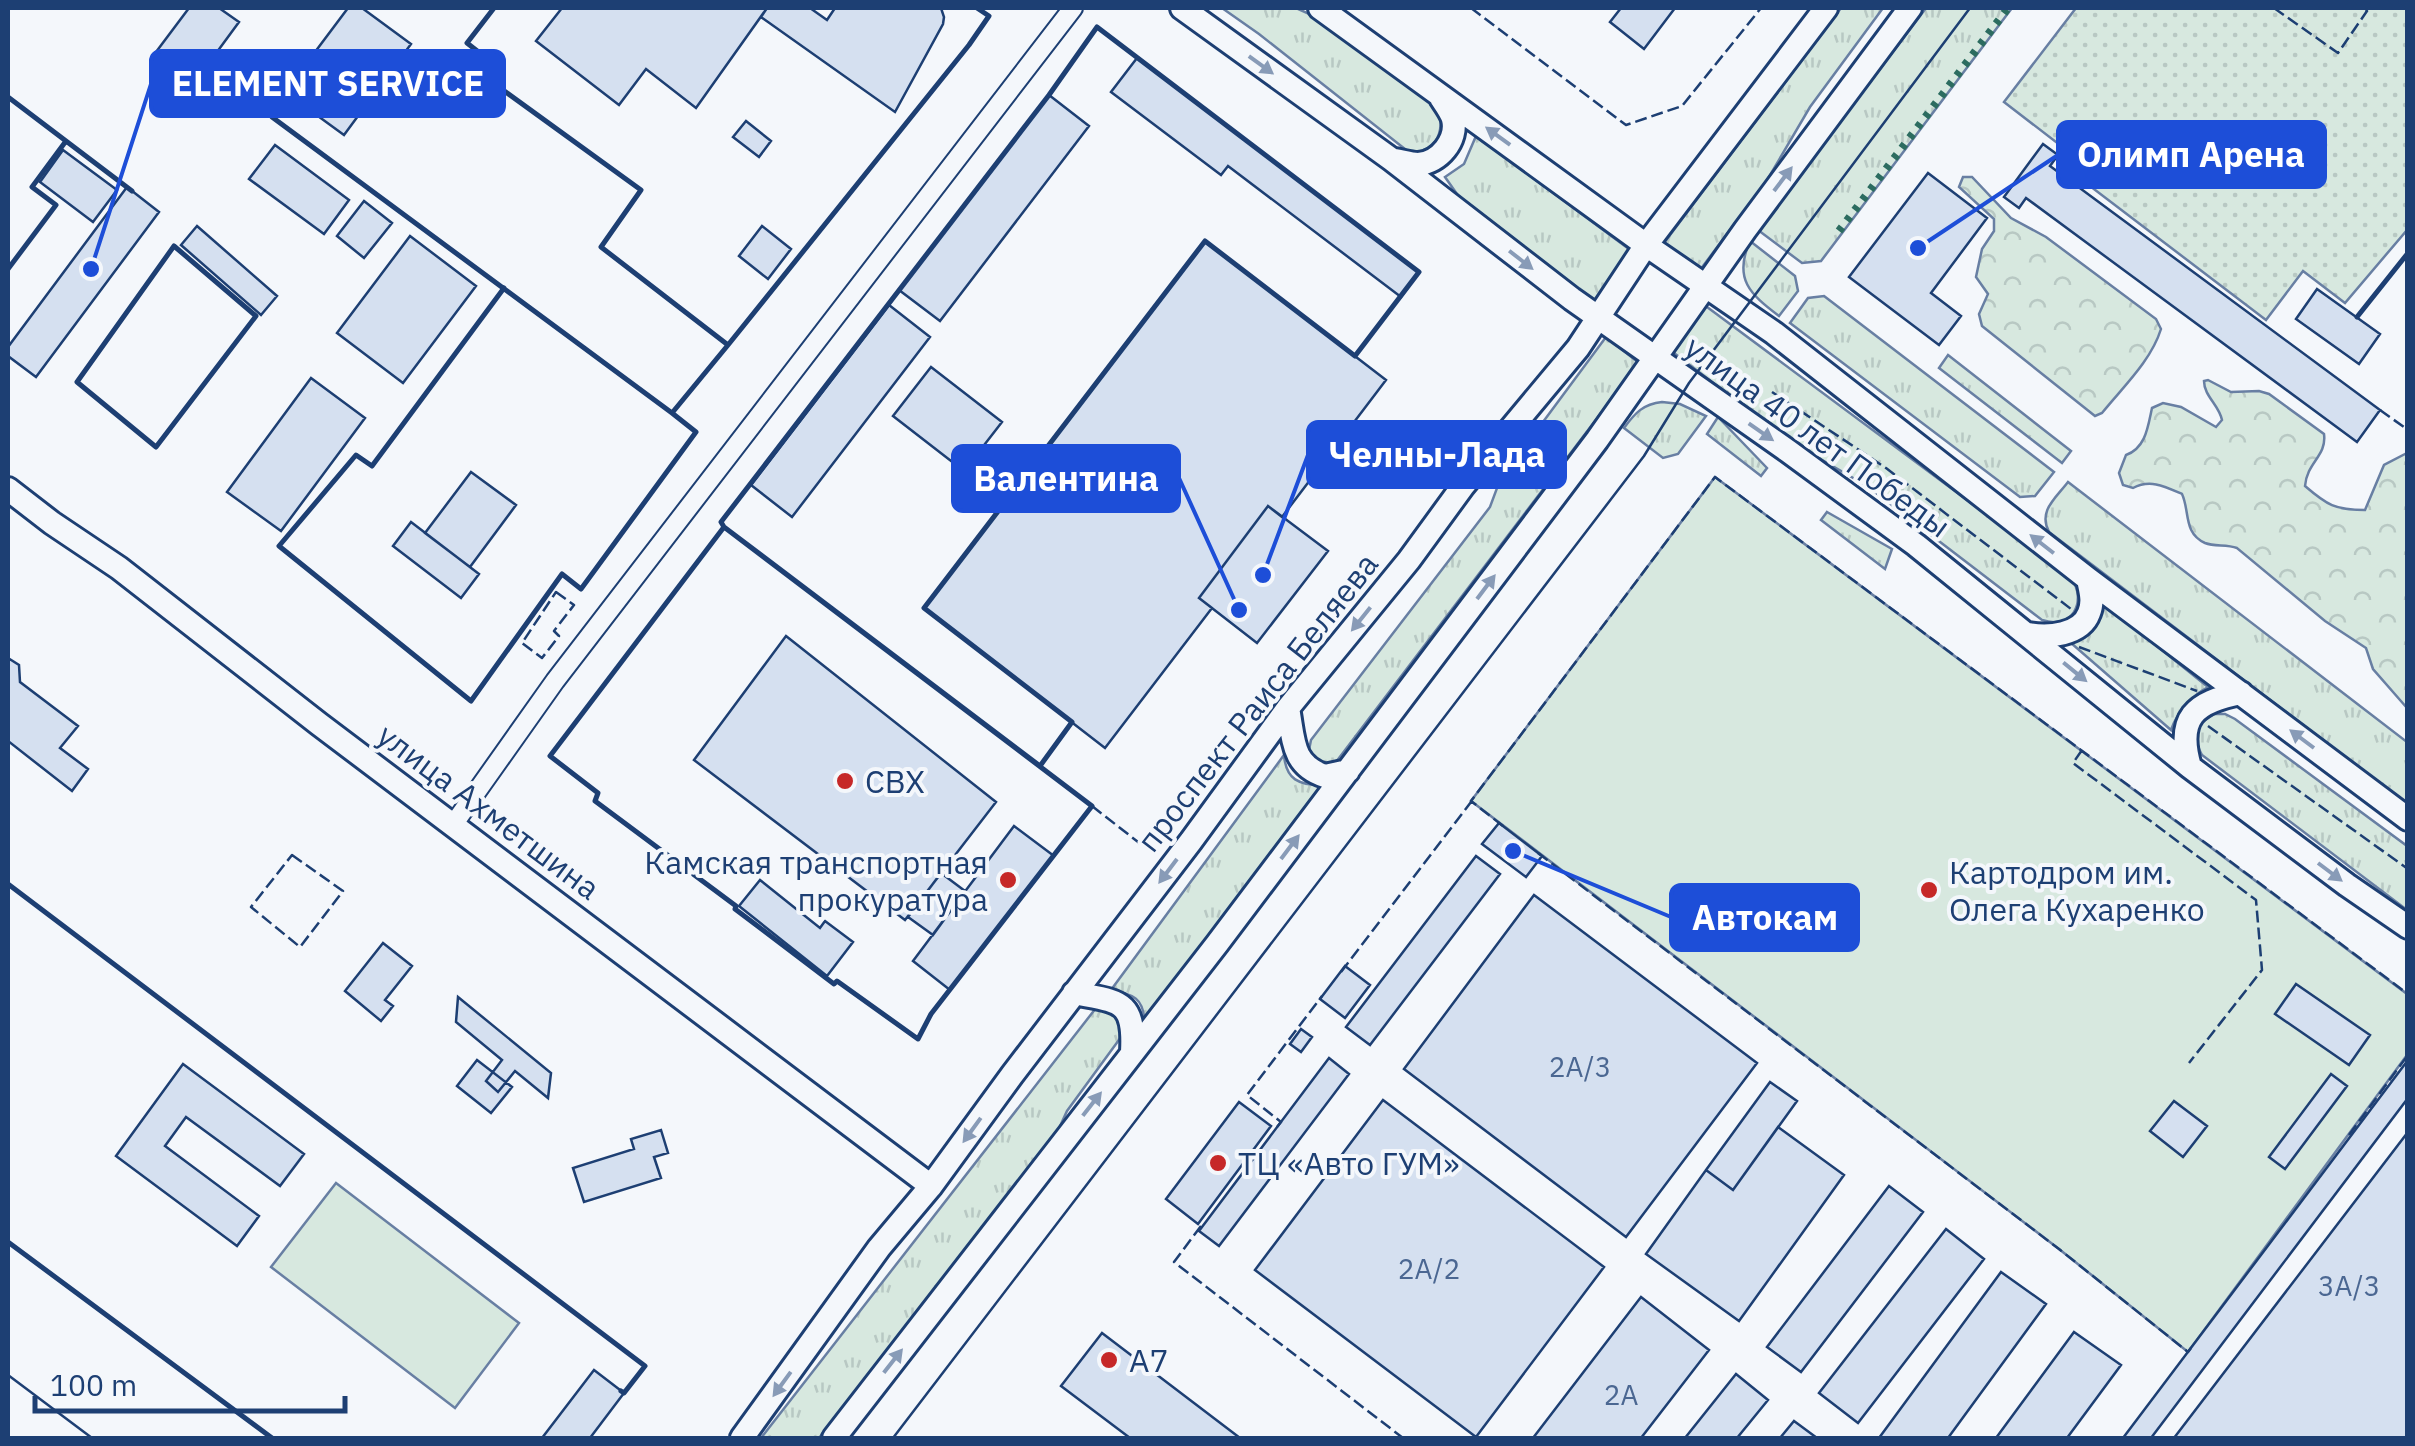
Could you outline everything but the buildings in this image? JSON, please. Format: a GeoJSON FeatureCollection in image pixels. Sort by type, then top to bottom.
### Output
{"type":"FeatureCollection","features":[{"type":"Feature","properties":{"kind":"street"},"geometry":{"type":"LineString","coordinates":[[453,825],[555,681],[1074,8]]}},
{"type":"Feature","properties":{"kind":"street","name":"улица 40 лет Победы"},"geometry":{"type":"LineString","coordinates":[[1182,8],[1391,159],[1598,318],[1888,524],[2190,767],[2408,927]]}},
{"type":"Feature","properties":{"kind":"street","name":"улица 40 лет Победы"},"geometry":{"type":"LineString","coordinates":[[1320,8],[1787,344],[2088,579],[2408,819]]}},
{"type":"Feature","properties":{"kind":"street","name":"проспект Раиса Беляева"},"geometry":{"type":"LineString","coordinates":[[746,1436],[880,1248],[931,1186],[1288,708],[1578,348],[1646,245],[1826,8]]}},
{"type":"Feature","properties":{"kind":"street"},"geometry":{"type":"LineString","coordinates":[[834,1438],[1217,944],[1616,415],[1705,286],[1910,8]]}},
{"type":"Feature","properties":{"kind":"street"},"geometry":{"type":"LineString","coordinates":[[1391,159],[1417,164],[1432,161],[1444,151],[1453,134],[1452,117],[1437,91]]}},
{"type":"Feature","properties":{"kind":"street","name":"улица Ахметшина"},"geometry":{"type":"LineString","coordinates":[[8,489],[119,568],[319,724],[931,1186]]}},
{"type":"Feature","properties":{"kind":"street"},"geometry":{"type":"LineString","coordinates":[[2028,634],[2057,634],[2083,623],[2092,598],[2088,579]]}},
{"type":"Feature","properties":{"kind":"street"},"geometry":{"type":"LineString","coordinates":[[2190,767],[2184,736],[2188,721],[2196,710],[2218,698],[2241,693]]}},
{"type":"Feature","properties":{"kind":"street"},"geometry":{"type":"LineString","coordinates":[[1288,708],[1298,759],[1325,776],[1348,770]]}},
{"type":"Feature","properties":{"kind":"street"},"geometry":{"type":"LineString","coordinates":[[1074,993],[1118,1002],[1130,1014],[1134,1031],[1132,1052]]}},
{"type":"Feature","properties":{"kind":"green space"},"geometry":{"type":"Polygon","coordinates":[[[1222,8],[1296,8],[1323,20],[1433,100],[1440,118],[1435,142],[1410,153],[1222,8]]]}},
{"type":"Feature","properties":{"kind":"green space"},"geometry":{"type":"Polygon","coordinates":[[[1841,8],[1883,8],[1810,107],[1766,182],[1700,270],[1664,243],[1841,8]]]}},
{"type":"Feature","properties":{"kind":"green space"},"geometry":{"type":"Polygon","coordinates":[[[1926,8],[2012,8],[1821,261],[1802,263],[1758,230],[1926,8]]]}},
{"type":"Feature","properties":{"kind":"green space"},"geometry":{"type":"Polygon","coordinates":[[[2076,8],[2407,8],[2407,230],[2345,303],[2303,271],[2266,320],[2061,164],[2069,152],[2004,102],[2076,8]]]}},
{"type":"Feature","properties":{"kind":"green space"},"geometry":{"type":"Polygon","coordinates":[[[1476,136],[1637,255],[1599,305],[1464,204],[1445,177],[1464,164],[1476,136]]]}},
{"type":"Feature","properties":{"kind":"green space"},"geometry":{"type":"Polygon","coordinates":[[[1963,177],[1972,177],[2011,218],[2046,237],[2156,319],[2161,329],[2151,352],[2102,413],[2095,416],[1982,326],[1979,314],[1988,294],[1976,277],[1982,249],[1994,231],[1994,219],[1959,187],[1963,177]]]}},
{"type":"Feature","properties":{"kind":"green space"},"geometry":{"type":"Polygon","coordinates":[[[1750,241],[1795,276],[1798,291],[1779,316],[1747,284],[1743,266],[1750,241]]]}},
{"type":"Feature","properties":{"kind":"green space"},"geometry":{"type":"Polygon","coordinates":[[[1824,296],[2054,472],[2035,496],[2020,497],[1790,323],[1808,298],[1824,296]]]}},
{"type":"Feature","properties":{"kind":"green space"},"geometry":{"type":"Polygon","coordinates":[[[1703,304],[2072,578],[2078,597],[2069,618],[2042,620],[1867,486],[1791,442],[1670,350],[1703,304]]]}},
{"type":"Feature","properties":{"kind":"green space"},"geometry":{"type":"Polygon","coordinates":[[[1606,337],[1639,363],[1336,762],[1312,760],[1311,740],[1490,507],[1500,480],[1606,337]]]}},
{"type":"Feature","properties":{"kind":"green space"},"geometry":{"type":"Polygon","coordinates":[[[1948,355],[2071,451],[2062,463],[1939,368],[1948,355]]]}},
{"type":"Feature","properties":{"kind":"green space"},"geometry":{"type":"Polygon","coordinates":[[[2204,381],[2231,392],[2269,394],[2324,434],[2323,448],[2305,486],[2332,505],[2365,510],[2384,465],[2407,453],[2407,708],[2373,669],[2366,648],[2325,621],[2237,548],[2198,539],[2190,528],[2182,494],[2157,485],[2123,485],[2119,473],[2126,455],[2142,442],[2152,408],[2163,403],[2181,407],[2216,427],[2222,420],[2205,386],[2204,381]]]}},
{"type":"Feature","properties":{"kind":"green space"},"geometry":{"type":"Polygon","coordinates":[[[1662,402],[1680,404],[1706,416],[1678,454],[1663,458],[1624,428],[1640,410],[1662,402]]]}},
{"type":"Feature","properties":{"kind":"green space"},"geometry":{"type":"Polygon","coordinates":[[[1718,417],[1767,468],[1761,476],[1707,434],[1718,417]]]}},
{"type":"Feature","properties":{"kind":"green space","name":"Картодром им. Олега Кухаренко"},"geometry":{"type":"Polygon","coordinates":[[[1715,477],[2407,994],[2407,1055],[2188,1352],[2059,1249],[1471,801],[1715,477]]]}},
{"type":"Feature","properties":{"kind":"green space"},"geometry":{"type":"Polygon","coordinates":[[[2068,482],[2407,742],[2407,804],[2049,532],[2047,511],[2068,482]]]}},
{"type":"Feature","properties":{"kind":"green space"},"geometry":{"type":"Polygon","coordinates":[[[1827,512],[1892,549],[1885,569],[1821,520],[1827,512]]]}},
{"type":"Feature","properties":{"kind":"green space"},"geometry":{"type":"Polygon","coordinates":[[[2102,602],[2208,687],[2185,705],[2171,730],[2071,643],[2082,637],[2102,602]]]}},
{"type":"Feature","properties":{"kind":"green space"},"geometry":{"type":"Polygon","coordinates":[[[2214,714],[2235,719],[2407,846],[2407,910],[2202,755],[2198,725],[2214,714]]]}},
{"type":"Feature","properties":{"kind":"green space"},"geometry":{"type":"Polygon","coordinates":[[[1284,755],[1295,779],[1322,785],[1145,1023],[1136,999],[1111,990],[1284,755]]]}},
{"type":"Feature","properties":{"kind":"green space"},"geometry":{"type":"Polygon","coordinates":[[[1096,1008],[1118,1012],[1124,1033],[1067,1111],[1051,1146],[819,1438],[761,1438],[1096,1008]]]}},
{"type":"Feature","properties":{"kind":"green space"},"geometry":{"type":"Polygon","coordinates":[[[336,1183],[519,1323],[455,1408],[271,1267],[336,1183]]]}},
{"type":"Feature","properties":{"kind":"tram line"},"geometry":{"type":"LineString","coordinates":[[893,1438],[1644,456],[1689,383],[1970,8]]}},
{"type":"Feature","properties":{"kind":"tram line"},"geometry":{"type":"LineString","coordinates":[[8,1375],[92,1438]]}},
{"type":"Feature","properties":{"kind":"hedge"},"geometry":{"type":"LineString","coordinates":[[1839,231],[2008,8]]}},
{"type":"Feature","properties":{"kind":"fence"},"geometry":{"type":"LineString","coordinates":[[1471,8],[1626,125],[1682,106],[1761,8]]}},
{"type":"Feature","properties":{"kind":"fence"},"geometry":{"type":"LineString","coordinates":[[2274,8],[2338,53],[2367,11],[2361,8]]}},
{"type":"Feature","properties":{"kind":"fence"},"geometry":{"type":"LineString","coordinates":[[1772,392],[1886,468],[2071,609]]}},
{"type":"Feature","properties":{"kind":"fence"},"geometry":{"type":"LineString","coordinates":[[2380,410],[2408,430]]}},
{"type":"Feature","properties":{"kind":"fence"},"geometry":{"type":"LineString","coordinates":[[1503,826],[1471,801],[1715,477],[2408,994]]}},
{"type":"Feature","properties":{"kind":"fence"},"geometry":{"type":"LineString","coordinates":[[556,592],[574,605],[554,631],[559,636],[542,658],[522,643],[556,592]]}},
{"type":"Feature","properties":{"kind":"fence"},"geometry":{"type":"LineString","coordinates":[[2079,647],[2197,691]]}},
{"type":"Feature","properties":{"kind":"fence"},"geometry":{"type":"LineString","coordinates":[[2208,726],[2408,869]]}},
{"type":"Feature","properties":{"kind":"fence"},"geometry":{"type":"LineString","coordinates":[[2082,750],[2073,763],[2256,900],[2262,970],[2189,1063]]}},
{"type":"Feature","properties":{"kind":"fence"},"geometry":{"type":"LineString","coordinates":[[1341,972],[1471,802]]}},
{"type":"Feature","properties":{"kind":"fence"},"geometry":{"type":"LineString","coordinates":[[1092,806],[1147,849]]}},
{"type":"Feature","properties":{"kind":"fence"},"geometry":{"type":"LineString","coordinates":[[1538,853],[2059,1249],[2188,1352],[2191,1348]]}},
{"type":"Feature","properties":{"kind":"fence"},"geometry":{"type":"LineString","coordinates":[[292,855],[343,891],[300,947],[251,907],[292,855]]}},
{"type":"Feature","properties":{"kind":"fence"},"geometry":{"type":"LineString","coordinates":[[1277,1127],[1281,1122],[1247,1095],[1322,996]]}},
{"type":"Feature","properties":{"kind":"fence"},"geometry":{"type":"LineString","coordinates":[[2349,1135],[2408,1055]]}},
{"type":"Feature","properties":{"kind":"fence"},"geometry":{"type":"LineString","coordinates":[[1201,1226],[1174,1262],[1403,1438]]}},
{"type":"Feature","properties":{"kind":"wall"},"geometry":{"type":"LineString","coordinates":[[494,8],[467,43],[494,64],[485,77],[641,190],[601,247],[728,345],[969,45],[989,16],[977,8]]}},
{"type":"Feature","properties":{"kind":"wall"},"geometry":{"type":"LineString","coordinates":[[1097,27],[1419,272],[1355,356],[1205,241],[924,608],[1072,722],[1040,766],[721,522],[1097,27]]}},
{"type":"Feature","properties":{"kind":"wall"},"geometry":{"type":"LineString","coordinates":[[285,81],[268,104],[272,117],[672,413],[696,432],[581,589],[562,574],[471,701],[279,546],[356,455],[372,466],[504,288]]}},
{"type":"Feature","properties":{"kind":"wall"},"geometry":{"type":"LineString","coordinates":[[8,97],[65,143]]}},
{"type":"Feature","properties":{"kind":"wall"},"geometry":{"type":"LineString","coordinates":[[8,269],[56,205],[32,187],[66,141],[132,191]]}},
{"type":"Feature","properties":{"kind":"wall"},"geometry":{"type":"LineString","coordinates":[[174,246],[256,316],[156,447],[77,382],[174,246]]}},
{"type":"Feature","properties":{"kind":"wall"},"geometry":{"type":"LineString","coordinates":[[2357,317],[2408,253]]}},
{"type":"Feature","properties":{"kind":"wall"},"geometry":{"type":"LineString","coordinates":[[672,413],[728,345]]}},
{"type":"Feature","properties":{"kind":"wall"},"geometry":{"type":"LineString","coordinates":[[724,527],[1092,806],[931,1014],[918,1039],[837,981],[834,984],[735,909],[595,801],[598,793],[550,756],[724,527]]}},
{"type":"Feature","properties":{"kind":"wall"},"geometry":{"type":"LineString","coordinates":[[8,884],[645,1366],[624,1393],[621,1391]]}},
{"type":"Feature","properties":{"kind":"wall"},"geometry":{"type":"LineString","coordinates":[[8,1242],[272,1438]]}},
{"type":"Feature","properties":{"kind":"place","name":"Олимп Арена"},"geometry":{"type":"Point","coordinates":[1918,248]}},
{"type":"Feature","properties":{"kind":"place","name":"ELEMENT SERVICE"},"geometry":{"type":"Point","coordinates":[91,269]}},
{"type":"Feature","properties":{"kind":"place","name":"Челны-Лада"},"geometry":{"type":"Point","coordinates":[1263,575]}},
{"type":"Feature","properties":{"kind":"place","name":"Валентина"},"geometry":{"type":"Point","coordinates":[1239,610]}},
{"type":"Feature","properties":{"kind":"place","name":"СВХ"},"geometry":{"type":"Point","coordinates":[845,781]}},
{"type":"Feature","properties":{"kind":"place","name":"Автокам"},"geometry":{"type":"Point","coordinates":[1513,851]}},
{"type":"Feature","properties":{"kind":"place","name":"Камская транспортная прокуратура"},"geometry":{"type":"Point","coordinates":[1008,880]}},
{"type":"Feature","properties":{"kind":"place","name":"Картодром им. Олега Кухаренко"},"geometry":{"type":"Point","coordinates":[1929,890]}},
{"type":"Feature","properties":{"kind":"place","name":"ТЦ «Авто ГУМ»"},"geometry":{"type":"Point","coordinates":[1218,1163]}},
{"type":"Feature","properties":{"kind":"place","name":"А7"},"geometry":{"type":"Point","coordinates":[1109,1360]}}]}
